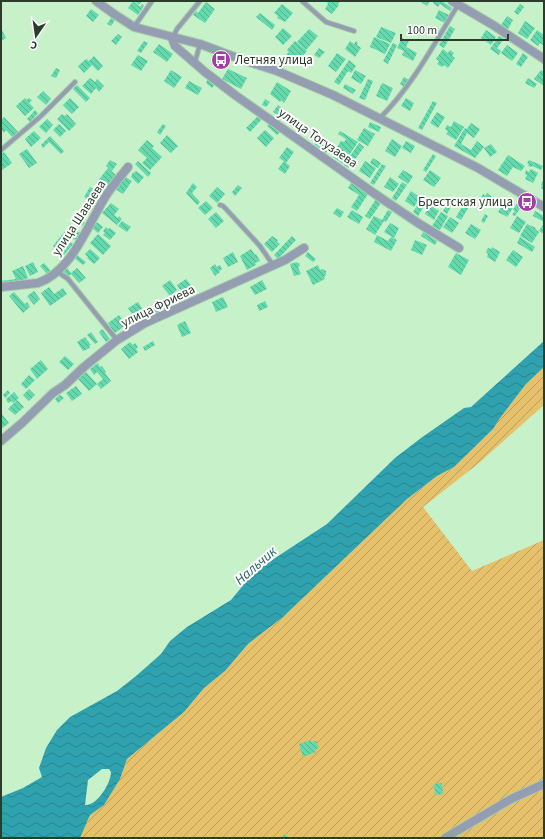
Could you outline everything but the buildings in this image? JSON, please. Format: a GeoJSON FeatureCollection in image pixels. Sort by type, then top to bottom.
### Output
{"type":"FeatureCollection","features":[{"type":"Feature","properties":{"kind":"street"},"geometry":{"type":"LineString","coordinates":[[96,1],[134,27],[200,44],[291,76],[380,118],[478,168],[544,207]]}},
{"type":"Feature","properties":{"kind":"street"},"geometry":{"type":"LineString","coordinates":[[455,3],[493,25],[544,59]]}},
{"type":"Feature","properties":{"kind":"street","name":"улица Тогузаева"},"geometry":{"type":"LineString","coordinates":[[172,38],[175,46],[236,95],[375,194],[459,248]]}},
{"type":"Feature","properties":{"kind":"street","name":"улица Шаваева"},"geometry":{"type":"LineString","coordinates":[[1,288],[43,282],[58,272],[78,245],[108,193],[128,167]]}},
{"type":"Feature","properties":{"kind":"street","name":"улица Фриева"},"geometry":{"type":"LineString","coordinates":[[1,441],[53,393],[65,385],[117,340],[145,323],[273,265],[294,255],[304,248]]}},
{"type":"Feature","properties":{"kind":"street"},"geometry":{"type":"LineString","coordinates":[[445,838],[511,799],[544,784]]}},
{"type":"Feature","properties":{"kind":"lane"},"geometry":{"type":"LineString","coordinates":[[134,27],[152,1]]}},
{"type":"Feature","properties":{"kind":"lane"},"geometry":{"type":"LineString","coordinates":[[172,38],[177,29],[200,1]]}},
{"type":"Feature","properties":{"kind":"lane"},"geometry":{"type":"LineString","coordinates":[[302,1],[326,22],[354,31]]}},
{"type":"Feature","properties":{"kind":"lane"},"geometry":{"type":"LineString","coordinates":[[380,118],[392,107],[422,67],[455,3]]}},
{"type":"Feature","properties":{"kind":"lane"},"geometry":{"type":"LineString","coordinates":[[194,62],[200,44]]}},
{"type":"Feature","properties":{"kind":"lane"},"geometry":{"type":"LineString","coordinates":[[1,150],[42,116],[75,82]]}},
{"type":"Feature","properties":{"kind":"lane"},"geometry":{"type":"LineString","coordinates":[[220,205],[224,206],[250,233],[273,265]]}},
{"type":"Feature","properties":{"kind":"lane"},"geometry":{"type":"LineString","coordinates":[[58,272],[68,280],[117,340]]}},
{"type":"Feature","properties":{"kind":"shaded area"},"geometry":{"type":"Polygon","coordinates":[[[544,367],[544,405],[479,463],[423,507],[472,571],[544,540],[544,838],[80,838],[90,815],[104,805],[120,779],[127,759],[184,712],[204,688],[225,671],[248,644],[283,617],[407,499],[437,476],[454,467],[493,429],[526,384],[544,367]]]}},
{"type":"Feature","properties":{"kind":"water"},"geometry":{"type":"Polygon","coordinates":[[[544,341],[544,367],[526,384],[493,429],[454,467],[437,476],[407,499],[283,617],[248,644],[225,671],[204,688],[184,712],[127,759],[120,779],[104,805],[90,815],[80,838],[1,838],[1,797],[23,788],[42,777],[39,768],[46,748],[57,730],[70,717],[117,691],[161,654],[170,641],[187,627],[231,600],[250,577],[269,562],[327,524],[395,458],[464,408],[471,407],[544,341]],[[102,769],[88,780],[85,805],[94,802],[106,788],[111,772],[109,769],[102,769]]]}},
{"type":"Feature","properties":{"kind":"place","name":"Летняя улица"},"geometry":{"type":"Point","coordinates":[221,60]}},
{"type":"Feature","properties":{"kind":"place","name":"Брестская улица"},"geometry":{"type":"Point","coordinates":[527,202]}},
{"type":"Feature","properties":{"kind":"water label","name":"Нальчик"},"geometry":{"type":"Point","coordinates":[256,566]}}]}
